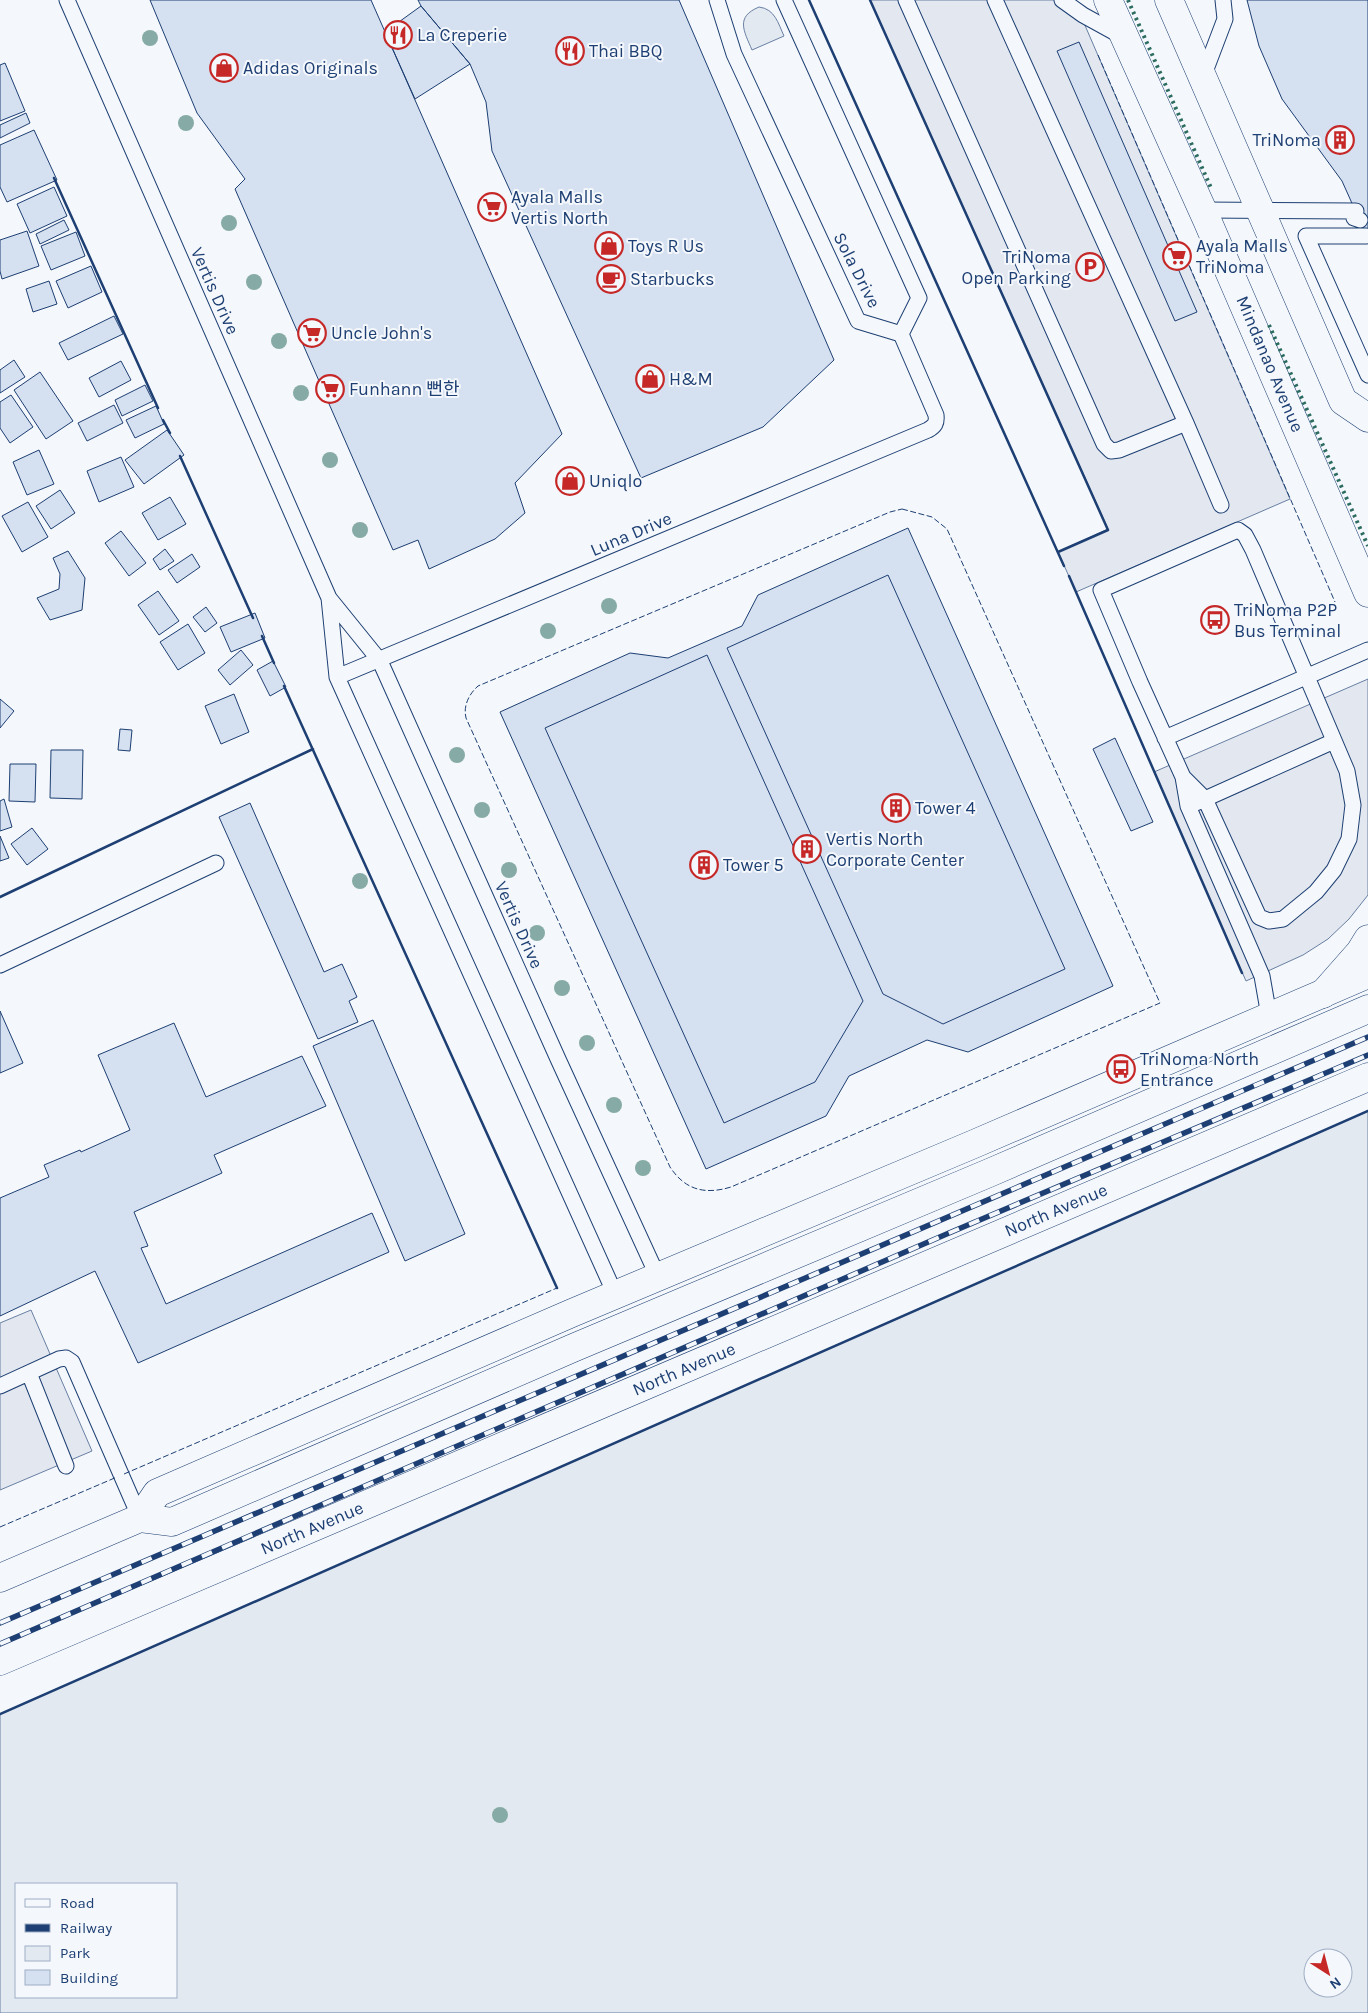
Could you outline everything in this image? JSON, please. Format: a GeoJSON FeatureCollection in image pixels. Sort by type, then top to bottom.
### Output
{"type":"FeatureCollection","features":[{"type":"Feature","properties":{"kind":"main road","name":"Mindanao Avenue"},"geometry":{"type":"LineString","coordinates":[[1108,0],[1205,215],[1368,593]]}},
{"type":"Feature","properties":{"kind":"main road"},"geometry":{"type":"LineString","coordinates":[[1169,0],[1343,401],[1368,418]]}},
{"type":"Feature","properties":{"kind":"main road"},"geometry":{"type":"LineString","coordinates":[[1323,994],[1360,952],[1368,939]]}},
{"type":"Feature","properties":{"kind":"main road"},"geometry":{"type":"LineString","coordinates":[[140,1518],[157,1492],[615,1294],[1118,1083],[1368,974]]}},
{"type":"Feature","properties":{"kind":"main road"},"geometry":{"type":"LineString","coordinates":[[0,1578],[140,1518],[172,1522],[573,1348],[989,1174],[1368,1009]]}},
{"type":"Feature","properties":{"kind":"main road","name":"North Avenue"},"geometry":{"type":"LineString","coordinates":[[0,1661],[1368,1076]]}},
{"type":"Feature","properties":{"kind":"main road"},"geometry":{"type":"LineString","coordinates":[[1118,1083],[1131,1111]]}},
{"type":"Feature","properties":{"kind":"main road"},"geometry":{"type":"LineString","coordinates":[[974,1144],[989,1174]]}},
{"type":"Feature","properties":{"kind":"main road"},"geometry":{"type":"LineString","coordinates":[[658,1277],[702,1294]]}},
{"type":"Feature","properties":{"kind":"main road"},"geometry":{"type":"LineString","coordinates":[[573,1348],[615,1294]]}},
{"type":"Feature","properties":{"kind":"lane","name":"Vertis Drive"},"geometry":{"type":"LineString","coordinates":[[67,0],[329,598],[380,661],[658,1277]]}},
{"type":"Feature","properties":{"kind":"lane","name":"Sola Drive"},"geometry":{"type":"LineString","coordinates":[[717,0],[734,54],[858,321],[901,334]]}},
{"type":"Feature","properties":{"kind":"lane"},"geometry":{"type":"LineString","coordinates":[[784,0],[919,298],[901,334]]}},
{"type":"Feature","properties":{"kind":"lane"},"geometry":{"type":"LineString","coordinates":[[906,0],[1104,444],[1111,451],[1119,450],[1186,423]]}},
{"type":"Feature","properties":{"kind":"lane"},"geometry":{"type":"LineString","coordinates":[[995,0],[1186,423],[1221,505]]}},
{"type":"Feature","properties":{"kind":"lane"},"geometry":{"type":"LineString","coordinates":[[1062,0],[1083,15],[1125,39]]}},
{"type":"Feature","properties":{"kind":"lane"},"geometry":{"type":"LineString","coordinates":[[1203,77],[1225,18],[1223,0]]}},
{"type":"Feature","properties":{"kind":"lane"},"geometry":{"type":"LineString","coordinates":[[1205,215],[1358,216]]}},
{"type":"Feature","properties":{"kind":"lane"},"geometry":{"type":"LineString","coordinates":[[1366,236],[1306,236],[1368,375]]}},
{"type":"Feature","properties":{"kind":"lane","name":"Luna Drive"},"geometry":{"type":"LineString","coordinates":[[337,677],[380,661],[934,427],[937,421],[934,410],[901,334]]}},
{"type":"Feature","properties":{"kind":"lane"},"geometry":{"type":"LineString","coordinates":[[1183,777],[1205,799],[1259,917],[1269,921],[1283,919],[1316,892],[1334,870],[1349,840],[1353,805],[1347,771],[1243,531],[1238,530],[1101,590],[1183,777],[1188,806],[1262,976],[1269,1016]]}},
{"type":"Feature","properties":{"kind":"lane","name":"Vertis Drive"},"geometry":{"type":"LineString","coordinates":[[329,598],[337,677],[615,1294]]}},
{"type":"Feature","properties":{"kind":"lane"},"geometry":{"type":"LineString","coordinates":[[1165,738],[1368,650]]}},
{"type":"Feature","properties":{"kind":"lane"},"geometry":{"type":"LineString","coordinates":[[1188,806],[1334,741]]}},
{"type":"Feature","properties":{"kind":"lane"},"geometry":{"type":"LineString","coordinates":[[0,965],[216,863]]}},
{"type":"Feature","properties":{"kind":"lane"},"geometry":{"type":"LineString","coordinates":[[0,1386],[59,1359],[66,1358],[72,1362],[140,1518]]}},
{"type":"Feature","properties":{"kind":"lane"},"geometry":{"type":"LineString","coordinates":[[29,1373],[66,1466]]}},
{"type":"Feature","properties":{"kind":"green space"},"geometry":{"type":"Polygon","coordinates":[[[759,7],[772,14],[784,36],[752,50],[744,31],[744,20],[751,11],[759,7]]]}},
{"type":"Feature","properties":{"kind":"green space"},"geometry":{"type":"Polygon","coordinates":[[[1368,1111],[1368,2013],[0,2013],[0,1714],[1368,1111]]]}},
{"type":"Feature","properties":{"kind":"shaded area","name":"TriNoma Open Parking"},"geometry":{"type":"Polygon","coordinates":[[[870,0],[1074,0],[1290,499],[1076,592],[1058,552],[1108,529],[870,0]]]}},
{"type":"Feature","properties":{"kind":"shaded area"},"geometry":{"type":"Polygon","coordinates":[[[1368,679],[1368,895],[1349,919],[1328,939],[1303,955],[1246,981],[1154,772],[1368,679]]]}},
{"type":"Feature","properties":{"kind":"shaded area"},"geometry":{"type":"Polygon","coordinates":[[[31,1310],[92,1451],[0,1490],[0,1323],[31,1310]]]}},
{"type":"Feature","properties":{"kind":"building"},"geometry":{"type":"Polygon","coordinates":[[[150,0],[371,0],[562,434],[515,483],[525,513],[495,539],[429,569],[418,540],[393,550],[235,189],[245,179],[197,113],[150,0]]]}},
{"type":"Feature","properties":{"kind":"building"},"geometry":{"type":"Polygon","coordinates":[[[418,0],[679,0],[834,360],[763,427],[641,478],[492,151],[486,102],[470,64],[418,0]]]}},
{"type":"Feature","properties":{"kind":"building","name":"TriNoma"},"geometry":{"type":"Polygon","coordinates":[[[1247,0],[1368,0],[1368,239],[1342,181],[1282,99],[1259,46],[1247,0]]]}},
{"type":"Feature","properties":{"kind":"building"},"geometry":{"type":"Polygon","coordinates":[[[421,6],[470,64],[415,99],[385,32],[421,6]]]}},
{"type":"Feature","properties":{"kind":"building"},"geometry":{"type":"Polygon","coordinates":[[[1079,42],[1197,312],[1175,321],[1057,51],[1079,42]]]}},
{"type":"Feature","properties":{"kind":"building"},"geometry":{"type":"Polygon","coordinates":[[[5,63],[25,111],[0,121],[0,65],[5,63]]]}},
{"type":"Feature","properties":{"kind":"building"},"geometry":{"type":"Polygon","coordinates":[[[26,113],[30,123],[0,138],[0,125],[26,113]]]}},
{"type":"Feature","properties":{"kind":"building"},"geometry":{"type":"Polygon","coordinates":[[[34,130],[57,180],[7,202],[0,187],[0,145],[34,130]]]}},
{"type":"Feature","properties":{"kind":"building"},"geometry":{"type":"Polygon","coordinates":[[[54,187],[67,216],[30,233],[17,204],[54,187]]]}},
{"type":"Feature","properties":{"kind":"building"},"geometry":{"type":"Polygon","coordinates":[[[64,220],[69,230],[40,244],[36,234],[64,220]]]}},
{"type":"Feature","properties":{"kind":"building"},"geometry":{"type":"Polygon","coordinates":[[[27,231],[39,266],[2,279],[0,271],[0,240],[27,231]]]}},
{"type":"Feature","properties":{"kind":"building"},"geometry":{"type":"Polygon","coordinates":[[[76,232],[85,256],[51,270],[41,246],[76,232]]]}},
{"type":"Feature","properties":{"kind":"building"},"geometry":{"type":"Polygon","coordinates":[[[91,266],[102,292],[68,308],[56,281],[91,266]]]}},
{"type":"Feature","properties":{"kind":"building"},"geometry":{"type":"Polygon","coordinates":[[[49,281],[57,304],[33,312],[26,289],[49,281]]]}},
{"type":"Feature","properties":{"kind":"building"},"geometry":{"type":"Polygon","coordinates":[[[114,316],[123,334],[68,360],[59,343],[114,316]]]}},
{"type":"Feature","properties":{"kind":"building"},"geometry":{"type":"Polygon","coordinates":[[[14,360],[25,377],[0,393],[0,370],[14,360]]]}},
{"type":"Feature","properties":{"kind":"building"},"geometry":{"type":"Polygon","coordinates":[[[121,361],[131,380],[99,397],[89,378],[121,361]]]}},
{"type":"Feature","properties":{"kind":"building"},"geometry":{"type":"Polygon","coordinates":[[[40,372],[73,421],[46,439],[14,390],[40,372]]]}},
{"type":"Feature","properties":{"kind":"building"},"geometry":{"type":"Polygon","coordinates":[[[145,385],[153,401],[122,416],[115,400],[145,385]]]}},
{"type":"Feature","properties":{"kind":"building"},"geometry":{"type":"Polygon","coordinates":[[[11,395],[33,427],[10,443],[0,428],[0,402],[11,395]]]}},
{"type":"Feature","properties":{"kind":"building"},"geometry":{"type":"Polygon","coordinates":[[[114,405],[123,423],[87,441],[78,423],[114,405]]]}},
{"type":"Feature","properties":{"kind":"building"},"geometry":{"type":"Polygon","coordinates":[[[156,406],[164,424],[135,438],[126,420],[156,406]]]}},
{"type":"Feature","properties":{"kind":"building"},"geometry":{"type":"Polygon","coordinates":[[[167,430],[184,455],[144,484],[125,460],[167,430]]]}},
{"type":"Feature","properties":{"kind":"building"},"geometry":{"type":"Polygon","coordinates":[[[39,450],[54,484],[27,495],[13,462],[39,450]]]}},
{"type":"Feature","properties":{"kind":"building"},"geometry":{"type":"Polygon","coordinates":[[[121,457],[134,487],[99,502],[87,471],[121,457]]]}},
{"type":"Feature","properties":{"kind":"building"},"geometry":{"type":"Polygon","coordinates":[[[60,490],[75,513],[51,529],[36,506],[60,490]]]}},
{"type":"Feature","properties":{"kind":"building"},"geometry":{"type":"Polygon","coordinates":[[[170,497],[186,524],[158,540],[142,513],[170,497]]]}},
{"type":"Feature","properties":{"kind":"building"},"geometry":{"type":"Polygon","coordinates":[[[28,502],[48,537],[22,552],[2,516],[28,502]]]}},
{"type":"Feature","properties":{"kind":"building","name":"Vertis North Corporate Center"},"geometry":{"type":"Polygon","coordinates":[[[908,528],[1113,986],[968,1052],[927,1040],[849,1076],[826,1116],[706,1169],[500,712],[630,653],[668,658],[742,626],[758,595],[908,528]]]}},
{"type":"Feature","properties":{"kind":"building"},"geometry":{"type":"Polygon","coordinates":[[[121,531],[146,563],[129,576],[105,543],[121,531]]]}},
{"type":"Feature","properties":{"kind":"building"},"geometry":{"type":"Polygon","coordinates":[[[165,549],[174,561],[160,570],[153,559],[165,549]]]}},
{"type":"Feature","properties":{"kind":"building"},"geometry":{"type":"Polygon","coordinates":[[[68,551],[85,578],[82,610],[50,620],[37,598],[59,589],[60,574],[53,558],[68,551]]]}},
{"type":"Feature","properties":{"kind":"building"},"geometry":{"type":"Polygon","coordinates":[[[192,554],[200,567],[177,583],[168,570],[192,554]]]}},
{"type":"Feature","properties":{"kind":"building","name":"Tower 4"},"geometry":{"type":"Polygon","coordinates":[[[888,575],[1065,969],[943,1024],[883,994],[727,648],[888,575]]]}},
{"type":"Feature","properties":{"kind":"building"},"geometry":{"type":"Polygon","coordinates":[[[158,591],[179,621],[159,635],[138,605],[158,591]]]}},
{"type":"Feature","properties":{"kind":"building"},"geometry":{"type":"Polygon","coordinates":[[[206,607],[217,623],[205,632],[193,617],[206,607]]]}},
{"type":"Feature","properties":{"kind":"building"},"geometry":{"type":"Polygon","coordinates":[[[255,613],[265,638],[231,652],[220,627],[255,613]]]}},
{"type":"Feature","properties":{"kind":"building"},"geometry":{"type":"Polygon","coordinates":[[[188,624],[205,653],[178,670],[160,642],[188,624]]]}},
{"type":"Feature","properties":{"kind":"building"},"geometry":{"type":"Polygon","coordinates":[[[241,650],[253,665],[230,685],[218,670],[241,650]]]}},
{"type":"Feature","properties":{"kind":"building","name":"Tower 5"},"geometry":{"type":"Polygon","coordinates":[[[707,655],[863,1001],[815,1082],[724,1123],[545,728],[707,655]]]}},
{"type":"Feature","properties":{"kind":"building"},"geometry":{"type":"Polygon","coordinates":[[[273,661],[286,687],[270,696],[257,670],[273,661]]]}},
{"type":"Feature","properties":{"kind":"building"},"geometry":{"type":"Polygon","coordinates":[[[234,694],[249,732],[221,744],[205,706],[234,694]]]}},
{"type":"Feature","properties":{"kind":"building"},"geometry":{"type":"Polygon","coordinates":[[[0,699],[14,711],[0,728],[0,699]]]}},
{"type":"Feature","properties":{"kind":"building"},"geometry":{"type":"Polygon","coordinates":[[[120,729],[132,730],[130,751],[118,750],[120,729]]]}},
{"type":"Feature","properties":{"kind":"building"},"geometry":{"type":"Polygon","coordinates":[[[1115,738],[1153,822],[1131,831],[1093,749],[1115,738]]]}},
{"type":"Feature","properties":{"kind":"building"},"geometry":{"type":"Polygon","coordinates":[[[51,750],[83,750],[82,799],[50,798],[51,750]]]}},
{"type":"Feature","properties":{"kind":"building"},"geometry":{"type":"Polygon","coordinates":[[[10,764],[36,764],[35,802],[9,801],[10,764]]]}},
{"type":"Feature","properties":{"kind":"building"},"geometry":{"type":"Polygon","coordinates":[[[4,799],[12,827],[0,831],[0,801],[4,799]]]}},
{"type":"Feature","properties":{"kind":"building"},"geometry":{"type":"Polygon","coordinates":[[[250,803],[324,972],[342,964],[357,997],[349,1001],[358,1022],[318,1039],[219,817],[250,803]]]}},
{"type":"Feature","properties":{"kind":"building"},"geometry":{"type":"Polygon","coordinates":[[[32,828],[48,849],[27,865],[11,844],[32,828]]]}},
{"type":"Feature","properties":{"kind":"building"},"geometry":{"type":"Polygon","coordinates":[[[0,836],[9,858],[0,861],[0,836]]]}},
{"type":"Feature","properties":{"kind":"building"},"geometry":{"type":"Polygon","coordinates":[[[0,1011],[23,1063],[0,1073],[0,1011]]]}},
{"type":"Feature","properties":{"kind":"building"},"geometry":{"type":"Polygon","coordinates":[[[373,1020],[465,1234],[405,1261],[313,1046],[373,1020]]]}},
{"type":"Feature","properties":{"kind":"building"},"geometry":{"type":"Polygon","coordinates":[[[174,1023],[206,1097],[302,1056],[326,1106],[214,1155],[222,1173],[134,1212],[148,1246],[141,1248],[166,1304],[372,1213],[389,1252],[138,1363],[95,1271],[0,1316],[0,1198],[49,1177],[44,1165],[80,1150],[81,1152],[130,1130],[98,1055],[174,1023]]]}},
{"type":"Feature","properties":{"kind":"railway"},"geometry":{"type":"LineString","coordinates":[[0,1623],[1368,1037]]}},
{"type":"Feature","properties":{"kind":"railway"},"geometry":{"type":"LineString","coordinates":[[0,1644],[949,1233],[1368,1055]]}},
{"type":"Feature","properties":{"kind":"hedge"},"geometry":{"type":"LineString","coordinates":[[1128,0],[1211,188]]}},
{"type":"Feature","properties":{"kind":"hedge"},"geometry":{"type":"LineString","coordinates":[[1269,325],[1368,546]]}},
{"type":"Feature","properties":{"kind":"fence"},"geometry":{"type":"LineString","coordinates":[[1098,55],[1335,602]]}},
{"type":"Feature","properties":{"kind":"fence"},"geometry":{"type":"LineString","coordinates":[[902,509],[932,517],[947,529],[1160,1003],[731,1187],[713,1190],[696,1189],[682,1181],[670,1167],[466,718],[466,705],[469,696],[478,686],[890,512],[902,509]]}},
{"type":"Feature","properties":{"kind":"fence"},"geometry":{"type":"LineString","coordinates":[[124,1474],[557,1288]]}},
{"type":"Feature","properties":{"kind":"fence"},"geometry":{"type":"LineString","coordinates":[[0,1527],[117,1477]]}},
{"type":"Feature","properties":{"kind":"wall"},"geometry":{"type":"LineString","coordinates":[[809,0],[1064,566]]}},
{"type":"Feature","properties":{"kind":"wall"},"geometry":{"type":"LineString","coordinates":[[870,0],[1108,530],[1058,552]]}},
{"type":"Feature","properties":{"kind":"wall"},"geometry":{"type":"LineString","coordinates":[[54,178],[158,408]]}},
{"type":"Feature","properties":{"kind":"wall"},"geometry":{"type":"LineString","coordinates":[[163,420],[170,433]]}},
{"type":"Feature","properties":{"kind":"wall"},"geometry":{"type":"LineString","coordinates":[[180,456],[253,618]]}},
{"type":"Feature","properties":{"kind":"wall"},"geometry":{"type":"LineString","coordinates":[[1069,576],[1242,973]]}},
{"type":"Feature","properties":{"kind":"wall"},"geometry":{"type":"LineString","coordinates":[[262,636],[274,663]]}},
{"type":"Feature","properties":{"kind":"wall"},"geometry":{"type":"LineString","coordinates":[[284,686],[557,1288]]}},
{"type":"Feature","properties":{"kind":"wall"},"geometry":{"type":"LineString","coordinates":[[0,897],[313,749]]}},
{"type":"Feature","properties":{"kind":"wall"},"geometry":{"type":"LineString","coordinates":[[0,1714],[1368,1111]]}},
{"type":"Feature","properties":{"kind":"place","name":"La Creperie"},"geometry":{"type":"Point","coordinates":[398,35]}},
{"type":"Feature","properties":{"kind":"place","name":"Thai BBQ"},"geometry":{"type":"Point","coordinates":[570,51]}},
{"type":"Feature","properties":{"kind":"place","name":"Adidas Originals"},"geometry":{"type":"Point","coordinates":[224,68]}},
{"type":"Feature","properties":{"kind":"place","name":"TriNoma"},"geometry":{"type":"Point","coordinates":[1340,140]}},
{"type":"Feature","properties":{"kind":"place","name":"Ayala Malls Vertis North"},"geometry":{"type":"Point","coordinates":[492,207]}},
{"type":"Feature","properties":{"kind":"place","name":"Toys R Us"},"geometry":{"type":"Point","coordinates":[609,246]}},
{"type":"Feature","properties":{"kind":"place","name":"Ayala Malls TriNoma"},"geometry":{"type":"Point","coordinates":[1177,256]}},
{"type":"Feature","properties":{"kind":"place","name":"TriNoma Open Parking"},"geometry":{"type":"Point","coordinates":[1090,267]}},
{"type":"Feature","properties":{"kind":"place","name":"Starbucks"},"geometry":{"type":"Point","coordinates":[611,279]}},
{"type":"Feature","properties":{"kind":"place","name":"Uncle John's"},"geometry":{"type":"Point","coordinates":[312,333]}},
{"type":"Feature","properties":{"kind":"place","name":"H&M"},"geometry":{"type":"Point","coordinates":[650,379]}},
{"type":"Feature","properties":{"kind":"place","name":"Funhann 뻔한"},"geometry":{"type":"Point","coordinates":[330,389]}},
{"type":"Feature","properties":{"kind":"place","name":"Uniqlo"},"geometry":{"type":"Point","coordinates":[570,481]}},
{"type":"Feature","properties":{"kind":"place","name":"TriNoma P2P Bus Terminal"},"geometry":{"type":"Point","coordinates":[1215,620]}},
{"type":"Feature","properties":{"kind":"place","name":"Tower 4"},"geometry":{"type":"Point","coordinates":[896,808]}},
{"type":"Feature","properties":{"kind":"place","name":"Vertis North Corporate Center"},"geometry":{"type":"Point","coordinates":[807,849]}},
{"type":"Feature","properties":{"kind":"place","name":"Tower 5"},"geometry":{"type":"Point","coordinates":[704,865]}},
{"type":"Feature","properties":{"kind":"place","name":"TriNoma North Entrance"},"geometry":{"type":"Point","coordinates":[1121,1069]}}]}
